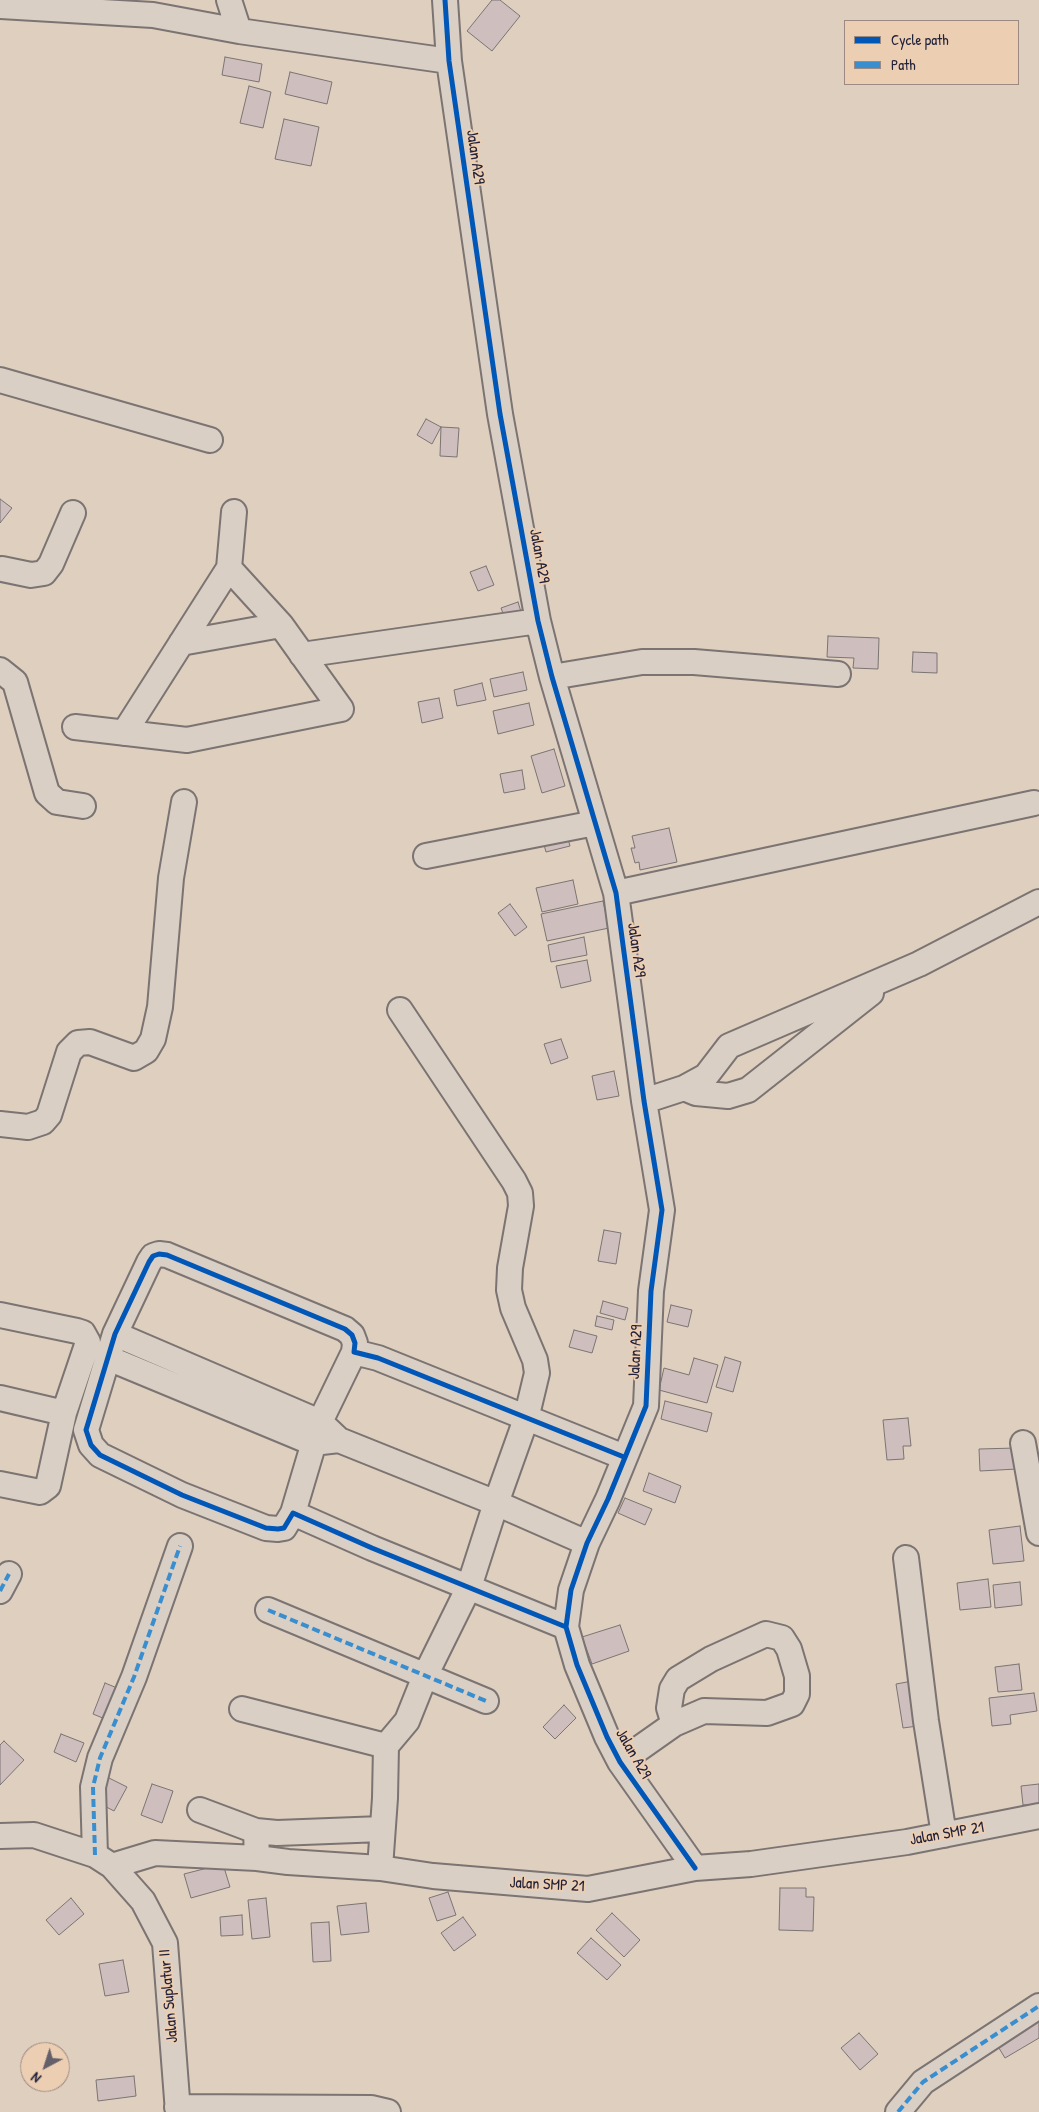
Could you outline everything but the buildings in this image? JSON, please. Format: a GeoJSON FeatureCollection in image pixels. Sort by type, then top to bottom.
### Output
{"type":"FeatureCollection","features":[{"type":"Feature","properties":{"kind":"street"},"geometry":{"type":"LineString","coordinates":[[229,0],[239,30]]}},
{"type":"Feature","properties":{"kind":"street","name":"Jalan A29"},"geometry":{"type":"LineString","coordinates":[[445,0],[449,61],[500,414],[538,621],[552,677],[616,893],[644,1101],[662,1210],[651,1291],[646,1406],[608,1499],[587,1543],[571,1590],[566,1627],[577,1665],[607,1737],[620,1762],[695,1868]]}},
{"type":"Feature","properties":{"kind":"street"},"geometry":{"type":"LineString","coordinates":[[0,6],[149,7],[239,30],[449,61]]}},
{"type":"Feature","properties":{"kind":"street"},"geometry":{"type":"LineString","coordinates":[[0,380],[210,440]]}},
{"type":"Feature","properties":{"kind":"street"},"geometry":{"type":"LineString","coordinates":[[124,732],[229,568],[234,512]]}},
{"type":"Feature","properties":{"kind":"street"},"geometry":{"type":"LineString","coordinates":[[0,572],[31,576],[44,573],[51,564],[73,513]]}},
{"type":"Feature","properties":{"kind":"street"},"geometry":{"type":"LineString","coordinates":[[75,727],[187,740],[341,709],[281,625],[229,568]]}},
{"type":"Feature","properties":{"kind":"street"},"geometry":{"type":"LineString","coordinates":[[302,655],[538,621]]}},
{"type":"Feature","properties":{"kind":"street"},"geometry":{"type":"LineString","coordinates":[[181,643],[281,625]]}},
{"type":"Feature","properties":{"kind":"street"},"geometry":{"type":"LineString","coordinates":[[552,677],[642,662],[694,662],[838,674]]}},
{"type":"Feature","properties":{"kind":"street"},"geometry":{"type":"LineString","coordinates":[[0,670],[15,682],[46,793],[57,802],[84,806]]}},
{"type":"Feature","properties":{"kind":"street"},"geometry":{"type":"LineString","coordinates":[[0,1124],[28,1127],[42,1122],[49,1115],[69,1052],[78,1043],[90,1042],[134,1058],[146,1051],[153,1039],[160,1007],[170,888],[184,802]]}},
{"type":"Feature","properties":{"kind":"street"},"geometry":{"type":"LineString","coordinates":[[616,893],[1034,802]]}},
{"type":"Feature","properties":{"kind":"street"},"geometry":{"type":"LineString","coordinates":[[426,856],[595,823]]}},
{"type":"Feature","properties":{"kind":"street"},"geometry":{"type":"LineString","coordinates":[[644,1101],[684,1088],[706,1076],[729,1046],[896,974],[1039,902]]}},
{"type":"Feature","properties":{"kind":"street"},"geometry":{"type":"LineString","coordinates":[[684,1088],[696,1093],[728,1096],[748,1090],[896,974]]}},
{"type":"Feature","properties":{"kind":"street"},"geometry":{"type":"LineString","coordinates":[[380,1868],[385,1798],[386,1746],[407,1721],[426,1676],[469,1587],[526,1419],[537,1373],[535,1360],[513,1308],[509,1290],[510,1268],[521,1206],[520,1193],[514,1181],[400,1010]]}},
{"type":"Feature","properties":{"kind":"street"},"geometry":{"type":"LineString","coordinates":[[158,1254],[167,1255],[344,1328],[352,1335],[355,1343],[354,1352],[316,1433],[292,1513],[284,1528],[266,1528],[182,1495],[100,1455],[91,1445],[86,1430],[115,1334],[149,1262],[153,1256],[158,1254]]}},
{"type":"Feature","properties":{"kind":"street"},"geometry":{"type":"LineString","coordinates":[[0,1315],[77,1331],[87,1337],[88,1342],[64,1413],[48,1486],[40,1492],[0,1484]]}},
{"type":"Feature","properties":{"kind":"street"},"geometry":{"type":"LineString","coordinates":[[115,1334],[316,1433]]}},
{"type":"Feature","properties":{"kind":"street"},"geometry":{"type":"LineString","coordinates":[[354,1352],[378,1358],[624,1457]]}},
{"type":"Feature","properties":{"kind":"street"},"geometry":{"type":"LineString","coordinates":[[108,1358],[339,1440],[496,1503],[587,1543]]}},
{"type":"Feature","properties":{"kind":"street"},"geometry":{"type":"LineString","coordinates":[[0,1398],[64,1413]]}},
{"type":"Feature","properties":{"kind":"street"},"geometry":{"type":"LineString","coordinates":[[1023,1443],[1039,1534]]}},
{"type":"Feature","properties":{"kind":"street"},"geometry":{"type":"LineString","coordinates":[[292,1513],[372,1548],[566,1627]]}},
{"type":"Feature","properties":{"kind":"street"},"geometry":{"type":"LineString","coordinates":[[0,1836],[34,1835],[104,1860],[93,1787],[100,1758],[134,1677],[180,1546]]}},
{"type":"Feature","properties":{"kind":"street"},"geometry":{"type":"LineString","coordinates":[[906,1558],[926,1721],[944,1835]]}},
{"type":"Feature","properties":{"kind":"street"},"geometry":{"type":"LineString","coordinates":[[268,1610],[486,1701]]}},
{"type":"Feature","properties":{"kind":"street"},"geometry":{"type":"LineString","coordinates":[[620,1762],[674,1724],[704,1711],[767,1713],[792,1704],[797,1694],[797,1676],[789,1648],[782,1638],[766,1634],[711,1659],[678,1680],[672,1689],[669,1708],[674,1724]]}},
{"type":"Feature","properties":{"kind":"street"},"geometry":{"type":"LineString","coordinates":[[242,1709],[386,1746]]}},
{"type":"Feature","properties":{"kind":"street"},"geometry":{"type":"LineString","coordinates":[[200,1810],[256,1831],[277,1833],[382,1829]]}},
{"type":"Feature","properties":{"kind":"street","name":"Jalan SMP 21"},"geometry":{"type":"LineString","coordinates":[[104,1860],[155,1853],[257,1858],[380,1868],[433,1876],[588,1889],[695,1868],[751,1864],[944,1835],[1039,1816]]}},
{"type":"Feature","properties":{"kind":"street"},"geometry":{"type":"LineString","coordinates":[[256,1831],[257,1858]]}},
{"type":"Feature","properties":{"kind":"street","name":"Jalan Suplatur II"},"geometry":{"type":"LineString","coordinates":[[104,1860],[143,1901],[165,1943],[178,2109]]}},
{"type":"Feature","properties":{"kind":"street"},"geometry":{"type":"LineString","coordinates":[[898,2112],[923,2082],[1039,2006]]}},
{"type":"Feature","properties":{"kind":"street"},"geometry":{"type":"LineString","coordinates":[[178,2109],[371,2108],[388,2112]]}},
{"type":"Feature","properties":{"kind":"marked path"},"geometry":{"type":"LineString","coordinates":[[95,1855],[93,1787],[100,1758],[134,1677],[180,1546]]}},
{"type":"Feature","properties":{"kind":"marked path"},"geometry":{"type":"LineString","coordinates":[[0,1591],[9,1574]]}},
{"type":"Feature","properties":{"kind":"marked path"},"geometry":{"type":"LineString","coordinates":[[268,1610],[486,1701]]}},
{"type":"Feature","properties":{"kind":"marked path"},"geometry":{"type":"LineString","coordinates":[[898,2112],[923,2082],[1039,2006]]}},
{"type":"Feature","properties":{"kind":"cycle path"},"geometry":{"type":"LineString","coordinates":[[445,0],[449,61],[500,414],[538,621],[552,677],[616,893],[644,1101],[662,1210],[651,1291],[646,1406],[608,1499],[587,1543],[571,1590],[566,1627],[577,1665],[607,1737],[620,1762],[695,1868]]}},
{"type":"Feature","properties":{"kind":"cycle path"},"geometry":{"type":"LineString","coordinates":[[566,1627],[372,1548],[293,1513],[284,1528],[266,1528],[182,1495],[100,1455],[91,1445],[86,1430],[115,1334],[149,1262],[153,1256],[159,1254],[167,1255],[345,1329],[352,1335],[355,1343],[354,1352],[378,1358],[624,1457]]}}]}
